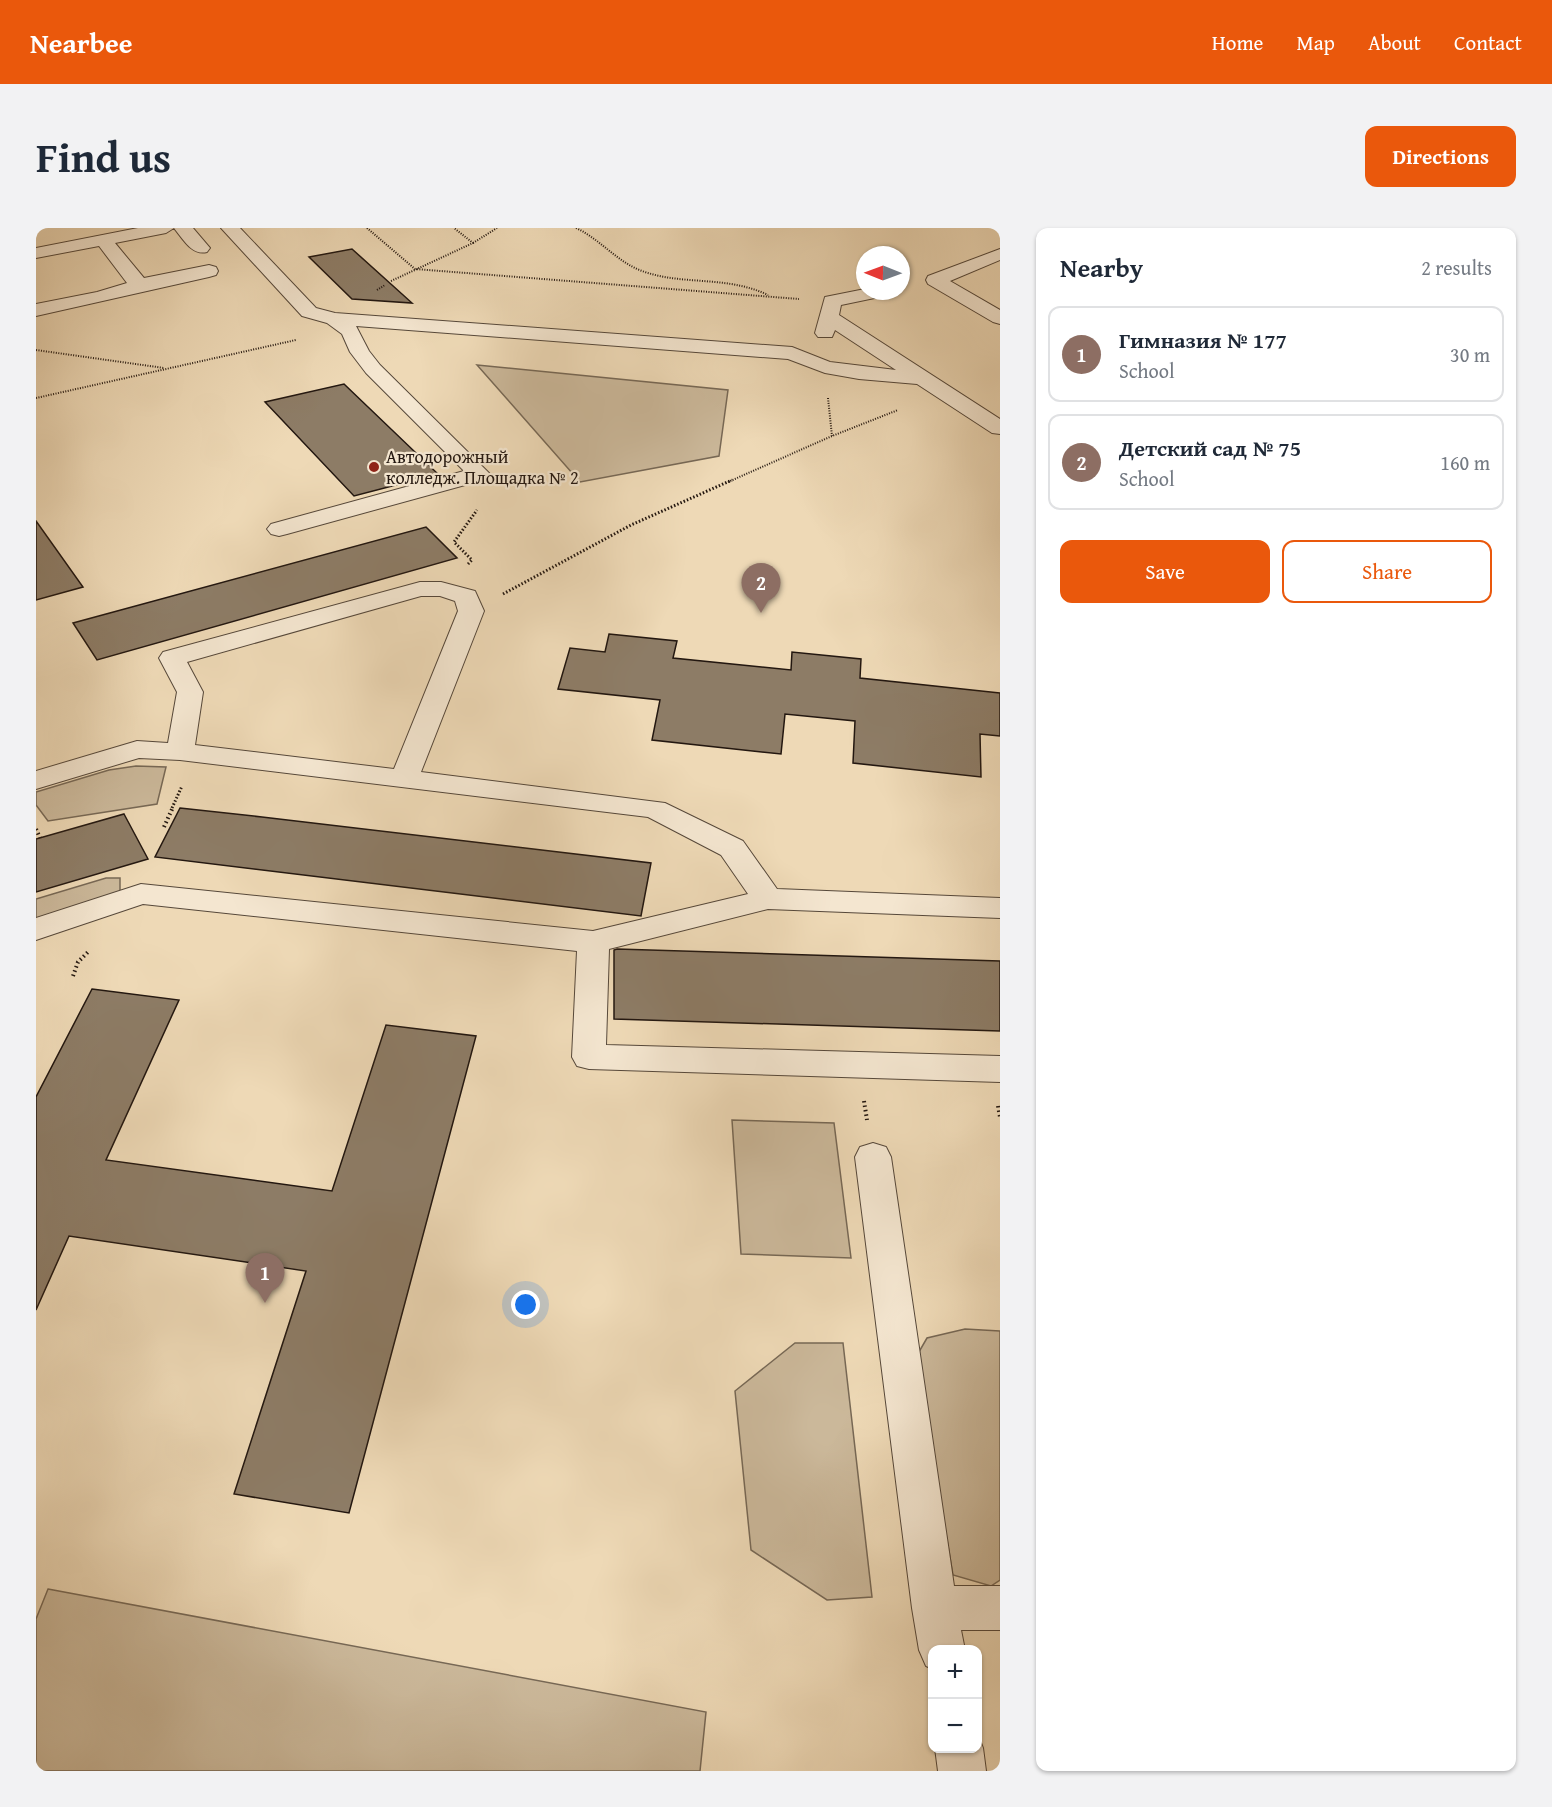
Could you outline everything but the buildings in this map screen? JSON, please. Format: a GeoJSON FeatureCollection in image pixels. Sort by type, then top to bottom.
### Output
{"type":"FeatureCollection","features":[{"type":"Feature","properties":{"kind":"lane"},"geometry":{"type":"LineString","coordinates":[[36,252],[166,228]]}},
{"type":"Feature","properties":{"kind":"lane"},"geometry":{"type":"LineString","coordinates":[[183,228],[201,248]]}},
{"type":"Feature","properties":{"kind":"lane"},"geometry":{"type":"LineString","coordinates":[[230,228],[309,312],[340,324],[792,354],[825,367],[859,374],[923,378]]}},
{"type":"Feature","properties":{"kind":"lane"},"geometry":{"type":"LineString","coordinates":[[104,241],[139,285]]}},
{"type":"Feature","properties":{"kind":"lane"},"geometry":{"type":"LineString","coordinates":[[912,285],[935,280],[1000,254]]}},
{"type":"Feature","properties":{"kind":"lane"},"geometry":{"type":"LineString","coordinates":[[36,310],[209,271]]}},
{"type":"Feature","properties":{"kind":"lane"},"geometry":{"type":"LineString","coordinates":[[935,280],[1000,318]]}},
{"type":"Feature","properties":{"kind":"lane"},"geometry":{"type":"LineString","coordinates":[[830,309],[856,300]]}},
{"type":"Feature","properties":{"kind":"lane"},"geometry":{"type":"LineString","coordinates":[[792,354],[811,347],[824,335],[830,309]]}},
{"type":"Feature","properties":{"kind":"lane"},"geometry":{"type":"LineString","coordinates":[[830,309],[923,378],[1000,428]]}},
{"type":"Feature","properties":{"kind":"lane"},"geometry":{"type":"LineString","coordinates":[[279,529],[479,474],[373,369],[340,324]]}},
{"type":"Feature","properties":{"kind":"lane"},"geometry":{"type":"LineString","coordinates":[[188,753],[190,692],[172,658],[420,589],[441,589],[466,596],[471,611],[404,779]]}},
{"type":"Feature","properties":{"kind":"lane"},"geometry":{"type":"LineString","coordinates":[[36,780],[137,749],[188,753],[655,809],[732,848],[768,899]]}},
{"type":"Feature","properties":{"kind":"lane"},"geometry":{"type":"LineString","coordinates":[[36,929],[141,894],[593,942],[768,899],[1000,908]]}},
{"type":"Feature","properties":{"kind":"lane"},"geometry":{"type":"LineString","coordinates":[[593,942],[589,1057],[1000,1069]]}},
{"type":"Feature","properties":{"kind":"lane"},"geometry":{"type":"LineString","coordinates":[[873,1157],[939,1629],[1000,1608]]}},
{"type":"Feature","properties":{"kind":"lane"},"geometry":{"type":"LineString","coordinates":[[960,1753],[962,1771]]}},
{"type":"Feature","properties":{"kind":"path"},"geometry":{"type":"LineString","coordinates":[[367,228],[415,269],[772,297],[830,309]]}},
{"type":"Feature","properties":{"kind":"path"},"geometry":{"type":"LineString","coordinates":[[454,228],[473,243]]}},
{"type":"Feature","properties":{"kind":"path"},"geometry":{"type":"LineString","coordinates":[[391,281],[473,243],[497,228]]}},
{"type":"Feature","properties":{"kind":"path"},"geometry":{"type":"LineString","coordinates":[[578,228],[639,270],[671,277],[742,284],[757,288],[772,297]]}},
{"type":"Feature","properties":{"kind":"path"},"geometry":{"type":"LineString","coordinates":[[36,398],[168,369],[340,324]]}},
{"type":"Feature","properties":{"kind":"path"},"geometry":{"type":"LineString","coordinates":[[36,350],[168,369]]}},
{"type":"Feature","properties":{"kind":"path"},"geometry":{"type":"LineString","coordinates":[[471,611],[631,525],[832,436],[944,392]]}},
{"type":"Feature","properties":{"kind":"path"},"geometry":{"type":"LineString","coordinates":[[441,589],[472,561],[454,542],[478,508]]}},
{"type":"Feature","properties":{"kind":"path"},"geometry":{"type":"LineString","coordinates":[[164,827],[188,753]]}},
{"type":"Feature","properties":{"kind":"path"},"geometry":{"type":"LineString","coordinates":[[36,830],[40,838]]}},
{"type":"Feature","properties":{"kind":"path"},"geometry":{"type":"LineString","coordinates":[[73,976],[78,962]]}},
{"type":"Feature","properties":{"kind":"path"},"geometry":{"type":"LineString","coordinates":[[858,1065],[873,1157]]}},
{"type":"Feature","properties":{"kind":"shaded area"},"geometry":{"type":"Polygon","coordinates":[[[477,365],[728,390],[719,456],[580,482],[477,365]]]}},
{"type":"Feature","properties":{"kind":"shaded area"},"geometry":{"type":"Polygon","coordinates":[[[136,766],[166,767],[157,804],[48,821],[36,805],[36,792],[109,770],[136,766]]]}},
{"type":"Feature","properties":{"kind":"shaded area"},"geometry":{"type":"Polygon","coordinates":[[[106,878],[120,878],[120,894],[36,925],[36,899],[106,878]]]}},
{"type":"Feature","properties":{"kind":"shaded area"},"geometry":{"type":"Polygon","coordinates":[[[732,1120],[834,1123],[851,1258],[741,1254],[732,1120]]]}},
{"type":"Feature","properties":{"kind":"shaded area"},"geometry":{"type":"Polygon","coordinates":[[[965,1329],[1000,1331],[1000,1580],[991,1586],[953,1575],[916,1357],[927,1338],[965,1329]]]}},
{"type":"Feature","properties":{"kind":"shaded area"},"geometry":{"type":"Polygon","coordinates":[[[795,1343],[843,1343],[872,1597],[827,1600],[751,1550],[735,1391],[795,1343]]]}},
{"type":"Feature","properties":{"kind":"shaded area"},"geometry":{"type":"Polygon","coordinates":[[[48,1589],[706,1712],[700,1771],[36,1771],[36,1619],[48,1589]]]}},
{"type":"Feature","properties":{"kind":"place","name":"Автодорожный колледж. Площадка № 2"},"geometry":{"type":"Point","coordinates":[374,467]}},
{"type":"Feature","properties":{"kind":"place","name":"Детский сад № 75"},"geometry":{"type":"Point","coordinates":[761,613]}},
{"type":"Feature","properties":{"kind":"place","name":"Гимназия № 177"},"geometry":{"type":"Point","coordinates":[265,1303]}}]}
